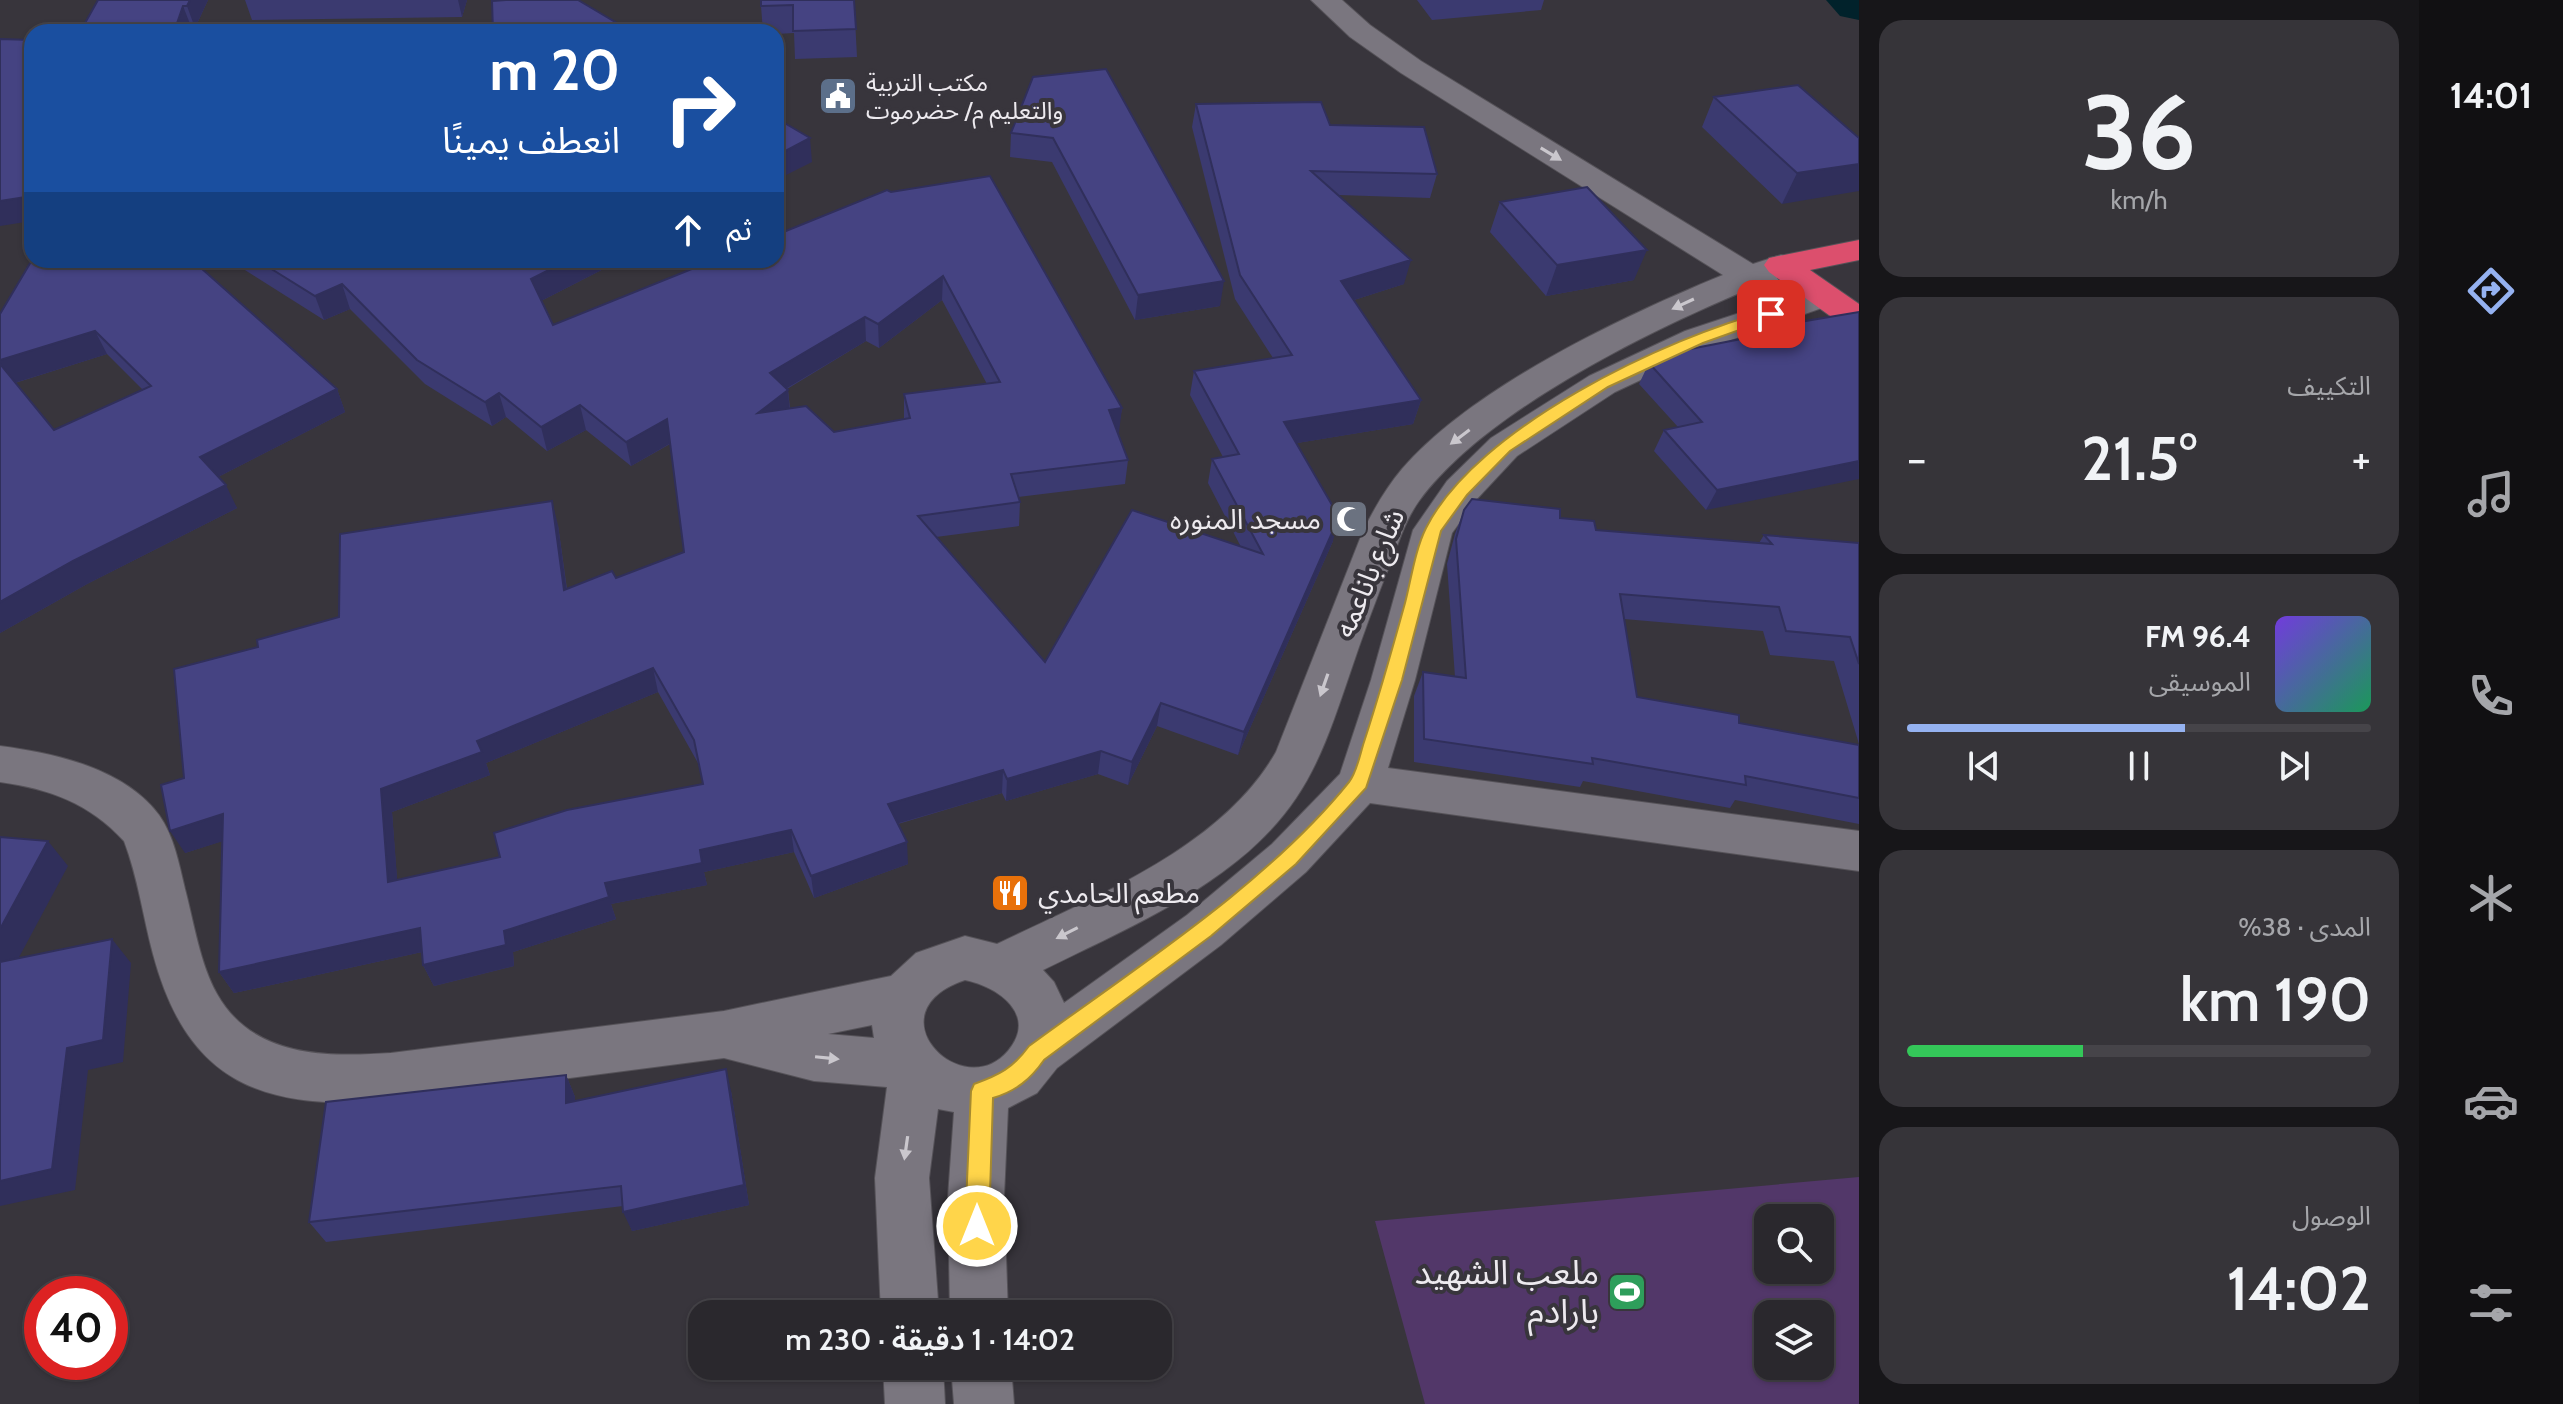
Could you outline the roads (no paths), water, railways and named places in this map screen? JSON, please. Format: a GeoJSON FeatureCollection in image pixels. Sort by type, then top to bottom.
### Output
{"type":"FeatureCollection","features":[{"type":"Feature","properties":{"kind":"highway","name":"شارع باناعمه"},"geometry":{"type":"LineString","coordinates":[[1766,270],[1859,250]]}},
{"type":"Feature","properties":{"kind":"highway"},"geometry":{"type":"LineString","coordinates":[[1766,270],[1826,296],[1859,320]]}},
{"type":"Feature","properties":{"kind":"street"},"geometry":{"type":"LineString","coordinates":[[1325,0],[1383,49],[1527,126],[1766,270]]}},
{"type":"Feature","properties":{"kind":"street"},"geometry":{"type":"LineString","coordinates":[[1357,0],[1385,25],[1527,126]]}},
{"type":"Feature","properties":{"kind":"street","name":"شارع باناعمه"},"geometry":{"type":"LineString","coordinates":[[1002,966],[1147,892],[1209,853],[1271,796],[1303,745],[1384,527],[1413,480],[1443,450],[1528,389],[1585,353],[1687,302],[1766,270]]}},
{"type":"Feature","properties":{"kind":"street","name":"شارع باناعمه"},"geometry":{"type":"LineString","coordinates":[[1036,1053],[1204,930],[1289,858],[1360,783],[1393,680],[1433,530],[1461,491],[1504,447],[1602,384],[1698,339],[1826,296]]}},
{"type":"Feature","properties":{"kind":"street"},"geometry":{"type":"LineString","coordinates":[[0,764],[46,770],[113,800],[144,829],[187,982],[201,1015],[226,1043],[258,1064],[299,1077],[343,1082],[724,1035],[903,996]]}},
{"type":"Feature","properties":{"kind":"street"},"geometry":{"type":"LineString","coordinates":[[1360,783],[1859,851]]}},
{"type":"Feature","properties":{"kind":"street"},"geometry":{"type":"LineString","coordinates":[[965,958],[1002,966],[1020,978],[1034,994],[1042,1013],[1043,1033],[1036,1053],[1024,1071],[1005,1084],[982,1091],[958,1091],[935,1084],[913,1068],[898,1042],[895,1019],[903,996],[914,981],[945,962],[965,958]]}},
{"type":"Feature","properties":{"kind":"street"},"geometry":{"type":"LineString","coordinates":[[724,1035],[814,1057],[913,1068]]}},
{"type":"Feature","properties":{"kind":"street"},"geometry":{"type":"LineString","coordinates":[[909,1300],[902,1178],[913,1068]]}},
{"type":"Feature","properties":{"kind":"street"},"geometry":{"type":"LineString","coordinates":[[979,1300],[976,1197],[982,1091]]}},
{"type":"Feature","properties":{"kind":"street"},"geometry":{"type":"LineString","coordinates":[[914,1380],[915,1404]]}},
{"type":"Feature","properties":{"kind":"street"},"geometry":{"type":"LineString","coordinates":[[982,1380],[984,1404]]}},
{"type":"Feature","properties":{"kind":"waterway"},"geometry":{"type":"LineString","coordinates":[[1853,0],[1859,4]]}},
{"type":"Feature","properties":{"kind":"place","name":"مكتب التربية والتعليم م/ حضرموت"},"geometry":{"type":"Point","coordinates":[838,96]}},
{"type":"Feature","properties":{"kind":"place","name":"مسجد المنوره"},"geometry":{"type":"Point","coordinates":[1349,519]}},
{"type":"Feature","properties":{"kind":"place","name":"مطعم الحامدي"},"geometry":{"type":"Point","coordinates":[1010,893]}},
{"type":"Feature","properties":{"kind":"place","name":"ملعب الشهيد بارادم"},"geometry":{"type":"Point","coordinates":[1627,1292]}}]}
